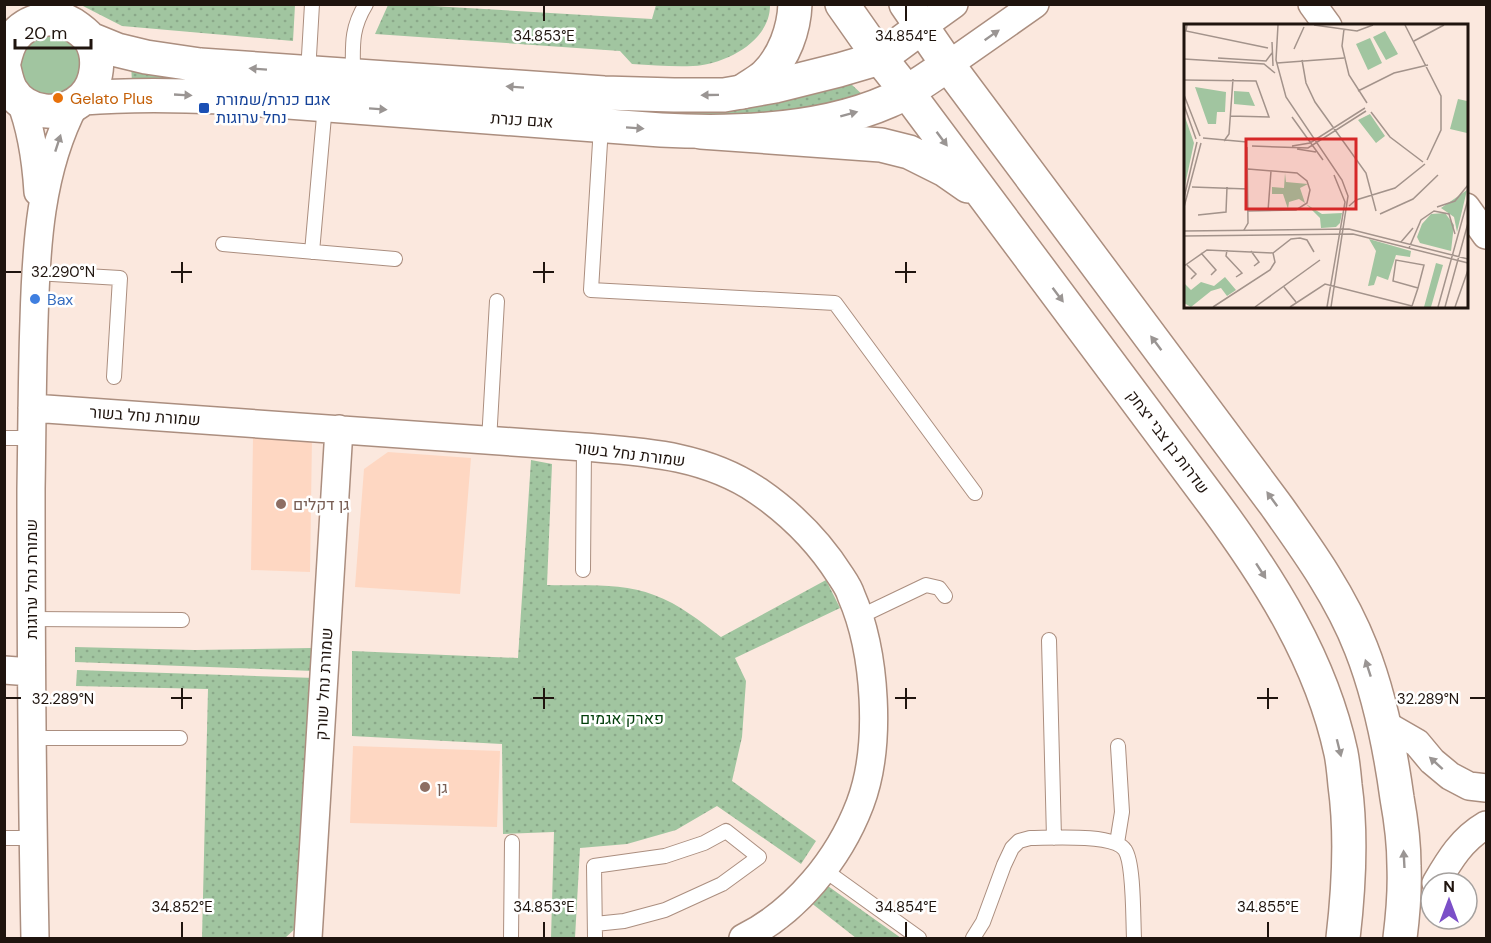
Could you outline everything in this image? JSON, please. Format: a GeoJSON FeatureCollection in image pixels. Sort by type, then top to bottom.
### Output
{"type":"FeatureCollection","features":[{"type":"Feature","properties":{"kind":"main road"},"geometry":{"type":"LineString","coordinates":[[742,92],[765,76],[779,59],[789,38],[795,4]]}},
{"type":"Feature","properties":{"kind":"main road","name":"שדרות בן צבי יצחק"},"geometry":{"type":"LineString","coordinates":[[842,4],[1246,547],[1280,601],[1310,657],[1327,700],[1341,754],[1346,789],[1350,855],[1343,939]]}},
{"type":"Feature","properties":{"kind":"main road","name":"אגם כנרת"},"geometry":{"type":"LineString","coordinates":[[90,39],[117,50],[146,57],[200,65],[604,93],[724,94],[775,86],[880,58],[914,16]]}},
{"type":"Feature","properties":{"kind":"main road"},"geometry":{"type":"LineString","coordinates":[[914,16],[948,65],[1261,485],[1306,548],[1338,599],[1361,647],[1384,724],[1401,821],[1404,864],[1417,897],[1400,939]]}},
{"type":"Feature","properties":{"kind":"main road"},"geometry":{"type":"LineString","coordinates":[[53,19],[68,22],[90,39],[97,64],[96,76],[91,87],[71,107],[57,111],[42,111],[30,107],[9,82],[6,50],[14,37],[11,33],[38,20],[53,19]]}},
{"type":"Feature","properties":{"kind":"main road","name":"אגם כנרת"},"geometry":{"type":"LineString","coordinates":[[79,101],[108,96],[173,94],[601,126],[733,132],[819,121],[852,114],[907,92],[948,65]]}},
{"type":"Feature","properties":{"kind":"main road"},"geometry":{"type":"LineString","coordinates":[[701,132],[881,145],[909,152],[945,170],[985,197]]}},
{"type":"Feature","properties":{"kind":"street"},"geometry":{"type":"LineString","coordinates":[[914,16],[954,4]]}},
{"type":"Feature","properties":{"kind":"street"},"geometry":{"type":"LineString","coordinates":[[948,65],[1035,4]]}},
{"type":"Feature","properties":{"kind":"street"},"geometry":{"type":"LineString","coordinates":[[1312,4],[1327,24]]}},
{"type":"Feature","properties":{"kind":"street","name":"שמורת נחל ערוגות"},"geometry":{"type":"LineString","coordinates":[[9,82],[28,120],[36,158],[39,220],[35,273],[32,408],[31,619],[18,671],[31,738],[35,939]]}},
{"type":"Feature","properties":{"kind":"street","name":"שמורת נחל ערוגות"},"geometry":{"type":"LineString","coordinates":[[39,220],[64,125],[79,101]]}},
{"type":"Feature","properties":{"kind":"street"},"geometry":{"type":"LineString","coordinates":[[1467,208],[1486,235]]}},
{"type":"Feature","properties":{"kind":"street","name":"שמורת נחל בשור"},"geometry":{"type":"LineString","coordinates":[[32,408],[660,454],[696,461],[726,473],[757,490],[813,539],[851,593],[869,656],[872,731],[869,766],[860,803],[846,835],[830,862],[795,901],[743,939]]}},
{"type":"Feature","properties":{"kind":"street","name":"שמורת נחל שורק"},"geometry":{"type":"LineString","coordinates":[[308,939],[339,429]]}},
{"type":"Feature","properties":{"kind":"street"},"geometry":{"type":"LineString","coordinates":[[1384,724],[1417,743],[1432,761],[1450,776],[1469,786],[1486,788]]}},
{"type":"Feature","properties":{"kind":"street"},"geometry":{"type":"LineString","coordinates":[[1443,871],[1450,859],[1473,833],[1486,825]]}},
{"type":"Feature","properties":{"kind":"lane"},"geometry":{"type":"LineString","coordinates":[[308,73],[312,4]]}},
{"type":"Feature","properties":{"kind":"lane"},"geometry":{"type":"LineString","coordinates":[[353,76],[353,40],[357,18],[366,4]]}},
{"type":"Feature","properties":{"kind":"lane"},"geometry":{"type":"LineString","coordinates":[[312,252],[325,105]]}},
{"type":"Feature","properties":{"kind":"lane"},"geometry":{"type":"LineString","coordinates":[[601,126],[591,290],[835,303],[975,492]]}},
{"type":"Feature","properties":{"kind":"lane"},"geometry":{"type":"LineString","coordinates":[[223,244],[395,259]]}},
{"type":"Feature","properties":{"kind":"lane"},"geometry":{"type":"LineString","coordinates":[[35,273],[120,278],[114,377]]}},
{"type":"Feature","properties":{"kind":"lane"},"geometry":{"type":"LineString","coordinates":[[489,441],[497,301]]}},
{"type":"Feature","properties":{"kind":"lane"},"geometry":{"type":"LineString","coordinates":[[4,438],[32,438]]}},
{"type":"Feature","properties":{"kind":"lane"},"geometry":{"type":"LineString","coordinates":[[583,570],[584,447]]}},
{"type":"Feature","properties":{"kind":"lane"},"geometry":{"type":"LineString","coordinates":[[859,617],[926,585],[939,588],[945,596]]}},
{"type":"Feature","properties":{"kind":"lane"},"geometry":{"type":"LineString","coordinates":[[31,619],[182,620]]}},
{"type":"Feature","properties":{"kind":"lane"},"geometry":{"type":"LineString","coordinates":[[1049,640],[1054,838]]}},
{"type":"Feature","properties":{"kind":"lane"},"geometry":{"type":"LineString","coordinates":[[31,738],[180,738]]}},
{"type":"Feature","properties":{"kind":"lane"},"geometry":{"type":"LineString","coordinates":[[1117,843],[1122,812],[1118,746]]}},
{"type":"Feature","properties":{"kind":"lane"},"geometry":{"type":"LineString","coordinates":[[596,924],[624,921],[665,910],[722,884],[759,857],[726,831],[704,843],[665,856],[594,866],[596,939]]}},
{"type":"Feature","properties":{"kind":"lane"},"geometry":{"type":"LineString","coordinates":[[4,838],[33,838]]}},
{"type":"Feature","properties":{"kind":"lane"},"geometry":{"type":"LineString","coordinates":[[974,939],[1012,848],[1019,841],[1030,838],[1100,838],[1117,843],[1125,850],[1130,866],[1134,939]]}},
{"type":"Feature","properties":{"kind":"lane"},"geometry":{"type":"LineString","coordinates":[[511,939],[512,842]]}},
{"type":"Feature","properties":{"kind":"lane"},"geometry":{"type":"LineString","coordinates":[[824,869],[919,939]]}},
{"type":"Feature","properties":{"kind":"shaded area","name":"גן דקלים"},"geometry":{"type":"Polygon","coordinates":[[[253,438],[312,438],[310,572],[251,570],[253,438]]]}},
{"type":"Feature","properties":{"kind":"shaded area"},"geometry":{"type":"Polygon","coordinates":[[[388,452],[471,458],[460,594],[355,587],[364,469],[388,452]]]}},
{"type":"Feature","properties":{"kind":"shaded area","name":"גן"},"geometry":{"type":"Polygon","coordinates":[[[353,746],[500,751],[497,827],[350,823],[353,746]]]}},
{"type":"Feature","properties":{"kind":"green space"},"geometry":{"type":"Polygon","coordinates":[[[770,4],[763,29],[744,48],[719,61],[693,66],[632,64],[620,51],[375,34],[388,5],[652,19],[656,5],[770,4]]]}},
{"type":"Feature","properties":{"kind":"green space"},"geometry":{"type":"Polygon","coordinates":[[[81,5],[295,5],[293,41],[122,26],[81,5]]]}},
{"type":"Feature","properties":{"kind":"green space"},"geometry":{"type":"Polygon","coordinates":[[[42,33],[66,35],[87,63],[64,102],[21,89],[17,55],[42,33]]]}},
{"type":"Feature","properties":{"kind":"green space"},"geometry":{"type":"Polygon","coordinates":[[[131,63],[777,101],[851,84],[865,97],[806,108],[742,116],[688,115],[362,93],[132,83],[131,63]]]}},
{"type":"Feature","properties":{"kind":"green space","name":"פארק אגמים"},"geometry":{"type":"Polygon","coordinates":[[[531,460],[552,464],[547,585],[601,586],[642,591],[681,608],[721,637],[826,580],[840,608],[735,658],[746,681],[742,737],[732,781],[816,841],[801,864],[717,806],[676,830],[627,844],[580,848],[575,938],[551,938],[554,832],[503,834],[502,744],[352,736],[352,651],[518,658],[531,460]]]}},
{"type":"Feature","properties":{"kind":"green space"},"geometry":{"type":"Polygon","coordinates":[[[75,647],[195,650],[311,648],[314,671],[75,662],[75,647]]]}},
{"type":"Feature","properties":{"kind":"green space"},"geometry":{"type":"Polygon","coordinates":[[[77,670],[315,678],[308,917],[285,938],[202,938],[208,689],[76,686],[77,670]]]}},
{"type":"Feature","properties":{"kind":"green space"},"geometry":{"type":"Polygon","coordinates":[[[825,884],[901,938],[856,938],[810,902],[825,884]]]}},
{"type":"Feature","properties":{"kind":"place","name":"Gelato Plus"},"geometry":{"type":"Point","coordinates":[58,98]}},
{"type":"Feature","properties":{"kind":"place","name":"אגם כנרת/שמורת נחל ערוגות"},"geometry":{"type":"Point","coordinates":[204,108]}},
{"type":"Feature","properties":{"kind":"place","name":"Bax"},"geometry":{"type":"Point","coordinates":[35,299]}},
{"type":"Feature","properties":{"kind":"place","name":"גן דקלים"},"geometry":{"type":"Point","coordinates":[281,504]}},
{"type":"Feature","properties":{"kind":"place","name":"גן"},"geometry":{"type":"Point","coordinates":[425,787]}}]}
